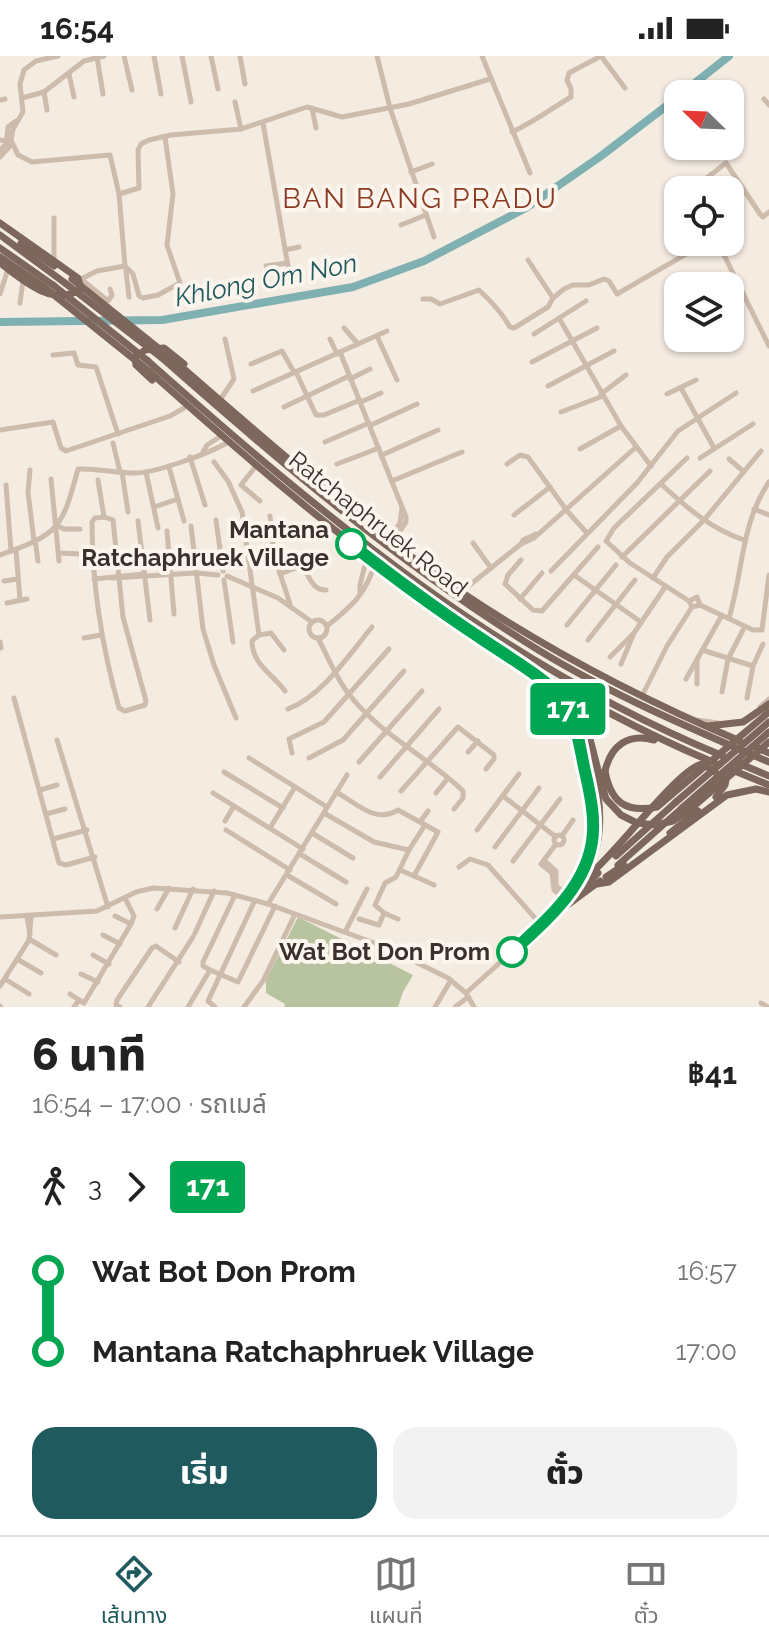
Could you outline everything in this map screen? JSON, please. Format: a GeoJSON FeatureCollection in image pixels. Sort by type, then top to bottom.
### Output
{"type":"FeatureCollection","features":[{"type":"Feature","properties":{"kind":"main road"},"geometry":{"type":"LineString","coordinates":[[0,225],[54,260],[82,285],[80,290],[60,296],[4,274],[0,263]]}},
{"type":"Feature","properties":{"kind":"main road"},"geometry":{"type":"LineString","coordinates":[[0,225],[177,363],[391,541],[461,592],[572,660],[642,696],[706,726],[769,747]]}},
{"type":"Feature","properties":{"kind":"main road","name":"Ratchaphruek Road"},"geometry":{"type":"LineString","coordinates":[[0,235],[74,280],[311,486],[386,547],[456,597],[543,653],[615,691],[683,725],[769,762]]}},
{"type":"Feature","properties":{"kind":"main road","name":"Ratchaphruek Road"},"geometry":{"type":"LineString","coordinates":[[0,248],[53,285],[148,361],[379,556],[517,652],[642,720],[769,776]]}},
{"type":"Feature","properties":{"kind":"main road"},"geometry":{"type":"LineString","coordinates":[[0,257],[44,287],[150,372],[338,535],[514,660],[564,700],[583,722],[608,787],[618,802],[628,808],[642,810],[657,807],[769,712]]}},
{"type":"Feature","properties":{"kind":"main road"},"geometry":{"type":"LineString","coordinates":[[243,455],[221,441],[136,365],[136,354],[160,348],[169,351],[276,447]]}},
{"type":"Feature","properties":{"kind":"main road"},"geometry":{"type":"LineString","coordinates":[[311,486],[355,512]]}},
{"type":"Feature","properties":{"kind":"main road"},"geometry":{"type":"LineString","coordinates":[[305,495],[338,535]]}},
{"type":"Feature","properties":{"kind":"main road"},"geometry":{"type":"LineString","coordinates":[[514,660],[672,745],[769,788]]}},
{"type":"Feature","properties":{"kind":"main road"},"geometry":{"type":"LineString","coordinates":[[572,660],[615,691]]}},
{"type":"Feature","properties":{"kind":"main road"},"geometry":{"type":"LineString","coordinates":[[564,700],[583,734],[598,806],[598,843],[583,879]]}},
{"type":"Feature","properties":{"kind":"main road"},"geometry":{"type":"LineString","coordinates":[[706,726],[734,725],[755,716],[769,701]]}},
{"type":"Feature","properties":{"kind":"main road"},"geometry":{"type":"LineString","coordinates":[[755,716],[752,727],[756,736],[769,747]]}},
{"type":"Feature","properties":{"kind":"main road"},"geometry":{"type":"LineString","coordinates":[[550,918],[769,722]]}},
{"type":"Feature","properties":{"kind":"main road"},"geometry":{"type":"LineString","coordinates":[[606,877],[679,805],[769,732]]}},
{"type":"Feature","properties":{"kind":"main road"},"geometry":{"type":"LineString","coordinates":[[672,745],[647,738],[632,738],[609,755],[602,771],[606,799],[621,815],[637,823],[656,825],[673,821],[769,747]]}},
{"type":"Feature","properties":{"kind":"main road"},"geometry":{"type":"LineString","coordinates":[[561,908],[583,879],[609,858],[661,797],[692,767],[703,764],[726,780],[716,797]]}},
{"type":"Feature","properties":{"kind":"main road"},"geometry":{"type":"LineString","coordinates":[[550,918],[652,847],[716,797],[738,787],[753,785],[769,788]]}},
{"type":"Feature","properties":{"kind":"main road"},"geometry":{"type":"LineString","coordinates":[[597,884],[609,882],[727,795],[769,788]]}},
{"type":"Feature","properties":{"kind":"street"},"geometry":{"type":"LineString","coordinates":[[0,157],[23,112],[20,84],[24,70],[29,64],[58,56]]}},
{"type":"Feature","properties":{"kind":"street"},"geometry":{"type":"LineString","coordinates":[[22,98],[44,92],[84,61],[104,56]]}},
{"type":"Feature","properties":{"kind":"street"},"geometry":{"type":"LineString","coordinates":[[124,56],[132,90]]}},
{"type":"Feature","properties":{"kind":"street"},"geometry":{"type":"LineString","coordinates":[[154,56],[161,94]]}},
{"type":"Feature","properties":{"kind":"street"},"geometry":{"type":"LineString","coordinates":[[182,56],[191,102]]}},
{"type":"Feature","properties":{"kind":"street"},"geometry":{"type":"LineString","coordinates":[[211,56],[218,89]]}},
{"type":"Feature","properties":{"kind":"street"},"geometry":{"type":"LineString","coordinates":[[240,56],[245,84]]}},
{"type":"Feature","properties":{"kind":"street"},"geometry":{"type":"LineString","coordinates":[[377,56],[390,108],[434,237]]}},
{"type":"Feature","properties":{"kind":"street"},"geometry":{"type":"LineString","coordinates":[[482,56],[530,173]]}},
{"type":"Feature","properties":{"kind":"street"},"geometry":{"type":"LineString","coordinates":[[512,132],[547,115],[554,105],[571,97],[567,80],[571,71],[601,56],[625,88]]}},
{"type":"Feature","properties":{"kind":"street"},"geometry":{"type":"LineString","coordinates":[[97,57],[103,94]]}},
{"type":"Feature","properties":{"kind":"street"},"geometry":{"type":"LineString","coordinates":[[69,73],[74,97]]}},
{"type":"Feature","properties":{"kind":"street"},"geometry":{"type":"LineString","coordinates":[[119,194],[139,188],[138,150],[141,144],[165,137],[241,129],[307,107],[342,117],[390,108],[490,79]]}},
{"type":"Feature","properties":{"kind":"street"},"geometry":{"type":"LineString","coordinates":[[44,92],[47,110]]}},
{"type":"Feature","properties":{"kind":"street"},"geometry":{"type":"LineString","coordinates":[[764,99],[769,105]]}},
{"type":"Feature","properties":{"kind":"street"},"geometry":{"type":"LineString","coordinates":[[235,102],[241,129]]}},
{"type":"Feature","properties":{"kind":"street"},"geometry":{"type":"LineString","coordinates":[[312,108],[316,128]]}},
{"type":"Feature","properties":{"kind":"street"},"geometry":{"type":"LineString","coordinates":[[263,123],[287,264],[266,266]]}},
{"type":"Feature","properties":{"kind":"street"},"geometry":{"type":"LineString","coordinates":[[74,280],[97,271],[125,268],[133,274],[139,296],[143,298],[158,295],[180,283],[167,245],[173,194],[165,137]]}},
{"type":"Feature","properties":{"kind":"street"},"geometry":{"type":"LineString","coordinates":[[0,140],[10,140]]}},
{"type":"Feature","properties":{"kind":"street"},"geometry":{"type":"LineString","coordinates":[[0,150],[10,140]]}},
{"type":"Feature","properties":{"kind":"street"},"geometry":{"type":"LineString","coordinates":[[10,140],[18,155],[32,162],[109,154],[119,194],[129,297]]}},
{"type":"Feature","properties":{"kind":"street"},"geometry":{"type":"LineString","coordinates":[[709,176],[726,163],[735,176]]}},
{"type":"Feature","properties":{"kind":"street"},"geometry":{"type":"LineString","coordinates":[[411,172],[432,164]]}},
{"type":"Feature","properties":{"kind":"street"},"geometry":{"type":"LineString","coordinates":[[744,190],[763,217],[769,212]]}},
{"type":"Feature","properties":{"kind":"street"},"geometry":{"type":"LineString","coordinates":[[401,225],[426,215]]}},
{"type":"Feature","properties":{"kind":"street"},"geometry":{"type":"LineString","coordinates":[[54,218],[54,260]]}},
{"type":"Feature","properties":{"kind":"street"},"geometry":{"type":"LineString","coordinates":[[285,250],[299,247]]}},
{"type":"Feature","properties":{"kind":"street"},"geometry":{"type":"LineString","coordinates":[[423,299],[440,304],[479,290],[512,328],[547,308],[553,298],[573,285],[589,285],[604,279],[617,294],[683,256]]}},
{"type":"Feature","properties":{"kind":"street"},"geometry":{"type":"LineString","coordinates":[[724,256],[769,346]]}},
{"type":"Feature","properties":{"kind":"street"},"geometry":{"type":"LineString","coordinates":[[528,260],[553,298]]}},
{"type":"Feature","properties":{"kind":"street"},"geometry":{"type":"LineString","coordinates":[[0,294],[4,274]]}},
{"type":"Feature","properties":{"kind":"street"},"geometry":{"type":"LineString","coordinates":[[20,303],[24,280]]}},
{"type":"Feature","properties":{"kind":"street"},"geometry":{"type":"LineString","coordinates":[[74,280],[108,301],[112,295],[110,289]]}},
{"type":"Feature","properties":{"kind":"street"},"geometry":{"type":"LineString","coordinates":[[534,334],[586,301]]}},
{"type":"Feature","properties":{"kind":"street"},"geometry":{"type":"LineString","coordinates":[[559,318],[621,426],[652,467]]}},
{"type":"Feature","properties":{"kind":"street"},"geometry":{"type":"LineString","coordinates":[[344,328],[358,344]]}},
{"type":"Feature","properties":{"kind":"street"},"geometry":{"type":"LineString","coordinates":[[532,362],[597,328]]}},
{"type":"Feature","properties":{"kind":"street"},"geometry":{"type":"LineString","coordinates":[[253,391],[387,331]]}},
{"type":"Feature","properties":{"kind":"street"},"geometry":{"type":"LineString","coordinates":[[377,336],[397,380]]}},
{"type":"Feature","properties":{"kind":"street"},"geometry":{"type":"LineString","coordinates":[[222,397],[234,379],[225,339]]}},
{"type":"Feature","properties":{"kind":"street"},"geometry":{"type":"LineString","coordinates":[[330,339],[350,377],[402,507],[400,523],[391,541]]}},
{"type":"Feature","properties":{"kind":"street"},"geometry":{"type":"LineString","coordinates":[[251,364],[282,351],[319,416],[381,393]]}},
{"type":"Feature","properties":{"kind":"street"},"geometry":{"type":"LineString","coordinates":[[548,386],[614,351]]}},
{"type":"Feature","properties":{"kind":"street"},"geometry":{"type":"LineString","coordinates":[[53,355],[74,353],[78,365],[96,367],[118,434]]}},
{"type":"Feature","properties":{"kind":"street"},"geometry":{"type":"LineString","coordinates":[[284,407],[370,369]]}},
{"type":"Feature","properties":{"kind":"street"},"geometry":{"type":"LineString","coordinates":[[561,412],[602,395],[626,375]]}},
{"type":"Feature","properties":{"kind":"street"},"geometry":{"type":"LineString","coordinates":[[667,394],[696,380]]}},
{"type":"Feature","properties":{"kind":"street"},"geometry":{"type":"LineString","coordinates":[[681,388],[714,448]]}},
{"type":"Feature","properties":{"kind":"street"},"geometry":{"type":"LineString","coordinates":[[551,571],[652,467],[671,439],[736,393]]}},
{"type":"Feature","properties":{"kind":"street"},"geometry":{"type":"LineString","coordinates":[[325,442],[417,404]]}},
{"type":"Feature","properties":{"kind":"street"},"geometry":{"type":"LineString","coordinates":[[0,430],[53,422],[61,448],[66,451],[170,416],[184,408]]}},
{"type":"Feature","properties":{"kind":"street"},"geometry":{"type":"LineString","coordinates":[[700,458],[753,424]]}},
{"type":"Feature","properties":{"kind":"street"},"geometry":{"type":"LineString","coordinates":[[580,449],[621,426]]}},
{"type":"Feature","properties":{"kind":"street"},"geometry":{"type":"LineString","coordinates":[[382,455],[438,430]]}},
{"type":"Feature","properties":{"kind":"street"},"geometry":{"type":"LineString","coordinates":[[0,555],[57,527],[68,507],[78,469],[146,472],[169,467],[203,452],[210,453],[221,441]]}},
{"type":"Feature","properties":{"kind":"street"},"geometry":{"type":"LineString","coordinates":[[113,443],[128,512]]}},
{"type":"Feature","properties":{"kind":"street"},"geometry":{"type":"LineString","coordinates":[[337,464],[379,448]]}},
{"type":"Feature","properties":{"kind":"street"},"geometry":{"type":"LineString","coordinates":[[461,592],[567,511],[635,448]]}},
{"type":"Feature","properties":{"kind":"street"},"geometry":{"type":"LineString","coordinates":[[653,578],[667,557],[704,520],[761,451]]}},
{"type":"Feature","properties":{"kind":"street"},"geometry":{"type":"LineString","coordinates":[[392,481],[462,452]]}},
{"type":"Feature","properties":{"kind":"street"},"geometry":{"type":"LineString","coordinates":[[507,464],[520,455],[528,457],[587,533]]}},
{"type":"Feature","properties":{"kind":"street"},"geometry":{"type":"LineString","coordinates":[[190,457],[205,505]]}},
{"type":"Feature","properties":{"kind":"street"},"geometry":{"type":"LineString","coordinates":[[687,458],[607,537],[608,544],[691,604],[700,605],[753,630],[762,630],[769,575]]}},
{"type":"Feature","properties":{"kind":"street"},"geometry":{"type":"LineString","coordinates":[[729,459],[743,471]]}},
{"type":"Feature","properties":{"kind":"street"},"geometry":{"type":"LineString","coordinates":[[214,462],[239,504],[259,635]]}},
{"type":"Feature","properties":{"kind":"street"},"geometry":{"type":"LineString","coordinates":[[256,466],[241,485],[260,501]]}},
{"type":"Feature","properties":{"kind":"street"},"geometry":{"type":"LineString","coordinates":[[169,467],[184,521]]}},
{"type":"Feature","properties":{"kind":"street"},"geometry":{"type":"LineString","coordinates":[[30,470],[28,492],[38,561]]}},
{"type":"Feature","properties":{"kind":"street"},"geometry":{"type":"LineString","coordinates":[[622,557],[710,471]]}},
{"type":"Feature","properties":{"kind":"street"},"geometry":{"type":"LineString","coordinates":[[146,472],[158,528]]}},
{"type":"Feature","properties":{"kind":"street"},"geometry":{"type":"LineString","coordinates":[[51,479],[59,557],[81,554]]}},
{"type":"Feature","properties":{"kind":"street"},"geometry":{"type":"LineString","coordinates":[[98,480],[104,517]]}},
{"type":"Feature","properties":{"kind":"street"},"geometry":{"type":"LineString","coordinates":[[729,618],[744,540],[754,509],[769,482]]}},
{"type":"Feature","properties":{"kind":"street"},"geometry":{"type":"LineString","coordinates":[[661,484],[704,520],[722,532],[744,540]]}},
{"type":"Feature","properties":{"kind":"street"},"geometry":{"type":"LineString","coordinates":[[6,485],[23,600],[7,603]]}},
{"type":"Feature","properties":{"kind":"street"},"geometry":{"type":"LineString","coordinates":[[514,515],[550,487]]}},
{"type":"Feature","properties":{"kind":"street"},"geometry":{"type":"LineString","coordinates":[[154,507],[178,499]]}},
{"type":"Feature","properties":{"kind":"street"},"geometry":{"type":"LineString","coordinates":[[754,509],[769,515]]}},
{"type":"Feature","properties":{"kind":"street"},"geometry":{"type":"LineString","coordinates":[[270,516],[273,527],[271,541],[290,605]]}},
{"type":"Feature","properties":{"kind":"street"},"geometry":{"type":"LineString","coordinates":[[104,517],[113,520],[117,577],[127,637],[146,701],[145,705],[125,711],[119,708],[101,635],[94,579],[92,522],[95,518],[104,517]]}},
{"type":"Feature","properties":{"kind":"street"},"geometry":{"type":"LineString","coordinates":[[216,520],[233,642]]}},
{"type":"Feature","properties":{"kind":"street"},"geometry":{"type":"LineString","coordinates":[[138,521],[150,620]]}},
{"type":"Feature","properties":{"kind":"street"},"geometry":{"type":"LineString","coordinates":[[191,526],[208,647],[236,718]]}},
{"type":"Feature","properties":{"kind":"street"},"geometry":{"type":"LineString","coordinates":[[57,527],[80,529]]}},
{"type":"Feature","properties":{"kind":"street"},"geometry":{"type":"LineString","coordinates":[[167,531],[174,614]]}},
{"type":"Feature","properties":{"kind":"street"},"geometry":{"type":"LineString","coordinates":[[473,543],[491,568]]}},
{"type":"Feature","properties":{"kind":"street"},"geometry":{"type":"LineString","coordinates":[[521,560],[508,575],[505,584],[533,610],[542,611],[598,547]]}},
{"type":"Feature","properties":{"kind":"street"},"geometry":{"type":"LineString","coordinates":[[318,638],[324,636],[327,626],[353,605],[369,586],[371,560]]}},
{"type":"Feature","properties":{"kind":"street"},"geometry":{"type":"LineString","coordinates":[[567,625],[616,565]]}},
{"type":"Feature","properties":{"kind":"street"},"geometry":{"type":"LineString","coordinates":[[280,574],[301,566],[311,583],[320,590],[326,590]]}},
{"type":"Feature","properties":{"kind":"street"},"geometry":{"type":"LineString","coordinates":[[94,579],[196,573],[223,576],[251,585],[290,605],[312,622]]}},
{"type":"Feature","properties":{"kind":"street"},"geometry":{"type":"LineString","coordinates":[[520,599],[542,573]]}},
{"type":"Feature","properties":{"kind":"street"},"geometry":{"type":"LineString","coordinates":[[574,575],[641,622]]}},
{"type":"Feature","properties":{"kind":"street"},"geometry":{"type":"LineString","coordinates":[[4,581],[18,579]]}},
{"type":"Feature","properties":{"kind":"street"},"geometry":{"type":"LineString","coordinates":[[588,640],[635,580]]}},
{"type":"Feature","properties":{"kind":"street"},"geometry":{"type":"LineString","coordinates":[[621,664],[634,633],[665,587]]}},
{"type":"Feature","properties":{"kind":"street"},"geometry":{"type":"LineString","coordinates":[[642,696],[667,646],[697,597],[700,605]]}},
{"type":"Feature","properties":{"kind":"street"},"geometry":{"type":"LineString","coordinates":[[686,679],[722,615]]}},
{"type":"Feature","properties":{"kind":"street"},"geometry":{"type":"LineString","coordinates":[[312,622],[320,620],[327,626]]}},
{"type":"Feature","properties":{"kind":"street"},"geometry":{"type":"LineString","coordinates":[[312,622],[310,632],[318,638],[334,672],[350,695],[367,713],[465,795],[454,809]]}},
{"type":"Feature","properties":{"kind":"street"},"geometry":{"type":"LineString","coordinates":[[288,709],[307,699],[372,627]]}},
{"type":"Feature","properties":{"kind":"street"},"geometry":{"type":"LineString","coordinates":[[722,692],[728,659],[743,630]]}},
{"type":"Feature","properties":{"kind":"street"},"geometry":{"type":"LineString","coordinates":[[284,650],[275,635],[266,633],[252,641],[253,652],[263,668],[285,691]]}},
{"type":"Feature","properties":{"kind":"street"},"geometry":{"type":"LineString","coordinates":[[610,657],[634,633]]}},
{"type":"Feature","properties":{"kind":"street"},"geometry":{"type":"LineString","coordinates":[[84,638],[101,635]]}},
{"type":"Feature","properties":{"kind":"street"},"geometry":{"type":"LineString","coordinates":[[747,698],[753,666],[763,644]]}},
{"type":"Feature","properties":{"kind":"street"},"geometry":{"type":"LineString","coordinates":[[292,753],[289,739],[324,722],[389,649]]}},
{"type":"Feature","properties":{"kind":"street"},"geometry":{"type":"LineString","coordinates":[[702,650],[753,666]]}},
{"type":"Feature","properties":{"kind":"street"},"geometry":{"type":"LineString","coordinates":[[697,659],[697,684]]}},
{"type":"Feature","properties":{"kind":"street"},"geometry":{"type":"LineString","coordinates":[[309,758],[343,740],[404,671]]}},
{"type":"Feature","properties":{"kind":"street"},"geometry":{"type":"LineString","coordinates":[[359,762],[422,691]]}},
{"type":"Feature","properties":{"kind":"street"},"geometry":{"type":"LineString","coordinates":[[14,698],[59,863],[63,866],[95,857]]}},
{"type":"Feature","properties":{"kind":"street"},"geometry":{"type":"LineString","coordinates":[[455,1007],[550,918],[589,858],[593,821],[579,741],[564,700]]}},
{"type":"Feature","properties":{"kind":"street"},"geometry":{"type":"LineString","coordinates":[[692,720],[718,723],[741,719],[769,701]]}},
{"type":"Feature","properties":{"kind":"street"},"geometry":{"type":"LineString","coordinates":[[380,777],[439,709]]}},
{"type":"Feature","properties":{"kind":"street"},"geometry":{"type":"LineString","coordinates":[[401,791],[458,727],[495,757],[486,769]]}},
{"type":"Feature","properties":{"kind":"street"},"geometry":{"type":"LineString","coordinates":[[57,740],[87,830],[108,907]]}},
{"type":"Feature","properties":{"kind":"street"},"geometry":{"type":"LineString","coordinates":[[468,752],[478,741]]}},
{"type":"Feature","properties":{"kind":"street"},"geometry":{"type":"LineString","coordinates":[[249,758],[374,842],[409,850]]}},
{"type":"Feature","properties":{"kind":"street"},"geometry":{"type":"LineString","coordinates":[[224,772],[283,808]]}},
{"type":"Feature","properties":{"kind":"street"},"geometry":{"type":"LineString","coordinates":[[477,830],[519,774]]}},
{"type":"Feature","properties":{"kind":"street"},"geometry":{"type":"LineString","coordinates":[[268,904],[347,775]]}},
{"type":"Feature","properties":{"kind":"street"},"geometry":{"type":"LineString","coordinates":[[436,793],[448,778]]}},
{"type":"Feature","properties":{"kind":"street"},"geometry":{"type":"LineString","coordinates":[[40,790],[57,785]]}},
{"type":"Feature","properties":{"kind":"street"},"geometry":{"type":"LineString","coordinates":[[270,828],[295,787]]}},
{"type":"Feature","properties":{"kind":"street"},"geometry":{"type":"LineString","coordinates":[[495,847],[539,788]]}},
{"type":"Feature","properties":{"kind":"street"},"geometry":{"type":"LineString","coordinates":[[336,792],[377,816],[388,816],[398,810],[439,834],[414,876]]}},
{"type":"Feature","properties":{"kind":"street"},"geometry":{"type":"LineString","coordinates":[[213,793],[270,828],[346,882]]}},
{"type":"Feature","properties":{"kind":"street"},"geometry":{"type":"LineString","coordinates":[[503,796],[558,839]]}},
{"type":"Feature","properties":{"kind":"street"},"geometry":{"type":"LineString","coordinates":[[513,861],[560,799]]}},
{"type":"Feature","properties":{"kind":"street"},"geometry":{"type":"LineString","coordinates":[[225,821],[234,806]]}},
{"type":"Feature","properties":{"kind":"street"},"geometry":{"type":"LineString","coordinates":[[46,814],[65,809]]}},
{"type":"Feature","properties":{"kind":"street"},"geometry":{"type":"LineString","coordinates":[[398,919],[375,905],[385,883],[400,870],[428,811]]}},
{"type":"Feature","properties":{"kind":"street"},"geometry":{"type":"LineString","coordinates":[[566,897],[554,890],[552,873],[543,862],[573,820]]}},
{"type":"Feature","properties":{"kind":"street"},"geometry":{"type":"LineString","coordinates":[[53,839],[87,830]]}},
{"type":"Feature","properties":{"kind":"street"},"geometry":{"type":"LineString","coordinates":[[226,830],[336,904]]}},
{"type":"Feature","properties":{"kind":"street"},"geometry":{"type":"LineString","coordinates":[[312,833],[353,858]]}},
{"type":"Feature","properties":{"kind":"street"},"geometry":{"type":"LineString","coordinates":[[459,867],[470,859],[487,864],[542,926]]}},
{"type":"Feature","properties":{"kind":"street"},"geometry":{"type":"LineString","coordinates":[[400,870],[434,885]]}},
{"type":"Feature","properties":{"kind":"street"},"geometry":{"type":"LineString","coordinates":[[157,909],[169,888]]}},
{"type":"Feature","properties":{"kind":"street"},"geometry":{"type":"LineString","coordinates":[[175,928],[193,889]]}},
{"type":"Feature","properties":{"kind":"street"},"geometry":{"type":"LineString","coordinates":[[345,932],[367,889]]}},
{"type":"Feature","properties":{"kind":"street"},"geometry":{"type":"LineString","coordinates":[[0,917],[84,913],[108,907],[143,890],[214,891],[275,906],[385,947],[451,980],[467,995],[474,1007]]}},
{"type":"Feature","properties":{"kind":"street"},"geometry":{"type":"LineString","coordinates":[[148,1007],[179,962],[214,891]]}},
{"type":"Feature","properties":{"kind":"street"},"geometry":{"type":"LineString","coordinates":[[235,895],[203,966],[238,982],[275,906]]}},
{"type":"Feature","properties":{"kind":"street"},"geometry":{"type":"LineString","coordinates":[[74,1007],[84,1003],[131,924],[134,916],[125,898]]}},
{"type":"Feature","properties":{"kind":"street"},"geometry":{"type":"LineString","coordinates":[[215,1007],[207,1002],[255,900]]}},
{"type":"Feature","properties":{"kind":"street"},"geometry":{"type":"LineString","coordinates":[[359,919],[378,926],[384,913]]}},
{"type":"Feature","properties":{"kind":"street"},"geometry":{"type":"LineString","coordinates":[[244,1007],[263,981],[295,914]]}},
{"type":"Feature","properties":{"kind":"street"},"geometry":{"type":"LineString","coordinates":[[115,916],[131,924]]}},
{"type":"Feature","properties":{"kind":"street"},"geometry":{"type":"LineString","coordinates":[[0,986],[29,936],[29,917]]}},
{"type":"Feature","properties":{"kind":"street"},"geometry":{"type":"LineString","coordinates":[[103,935],[120,944]]}},
{"type":"Feature","properties":{"kind":"street"},"geometry":{"type":"LineString","coordinates":[[29,936],[56,955]]}},
{"type":"Feature","properties":{"kind":"street"},"geometry":{"type":"LineString","coordinates":[[120,1007],[116,1005],[117,1000],[152,948],[156,946],[179,962]]}},
{"type":"Feature","properties":{"kind":"street"},"geometry":{"type":"LineString","coordinates":[[93,955],[109,964]]}},
{"type":"Feature","properties":{"kind":"street"},"geometry":{"type":"LineString","coordinates":[[17,959],[41,973]]}},
{"type":"Feature","properties":{"kind":"street"},"geometry":{"type":"LineString","coordinates":[[188,1007],[210,970]]}},
{"type":"Feature","properties":{"kind":"street"},"geometry":{"type":"LineString","coordinates":[[81,974],[98,982]]}},
{"type":"Feature","properties":{"kind":"street"},"geometry":{"type":"LineString","coordinates":[[5,979],[29,994]]}},
{"type":"Feature","properties":{"kind":"street"},"geometry":{"type":"LineString","coordinates":[[435,1007],[451,980]]}},
{"type":"Feature","properties":{"kind":"street"},"geometry":{"type":"LineString","coordinates":[[70,994],[84,1003]]}},
{"type":"Feature","properties":{"kind":"street"},"geometry":{"type":"LineString","coordinates":[[761,1003],[768,1007]]}},
{"type":"Feature","properties":{"kind":"green space"},"geometry":{"type":"Polygon","coordinates":[[[298,917],[413,975],[398,1007],[284,1007],[285,1004],[266,993],[266,980],[298,917]]]}},
{"type":"Feature","properties":{"kind":"waterway","name":"Khlong Om Non"},"geometry":{"type":"LineString","coordinates":[[699,80],[729,56]]}},
{"type":"Feature","properties":{"kind":"waterway","name":"Khlong Om Non"},"geometry":{"type":"LineString","coordinates":[[0,322],[162,320],[353,287],[424,261],[526,208],[664,108]]}},
{"type":"Feature","properties":{"kind":"bus line","name":"171"},"geometry":{"type":"LineString","coordinates":[[351,544],[444,614],[562,696],[567,704],[579,741],[592,807],[592,848],[580,877],[565,899],[550,918],[512,952]]}},
{"type":"Feature","properties":{"kind":"place","name":"Mantana Ratchaphruek Village"},"geometry":{"type":"Point","coordinates":[351,544]}},
{"type":"Feature","properties":{"kind":"place","name":"Wat Bot Don Prom"},"geometry":{"type":"Point","coordinates":[512,952]}},
{"type":"Feature","properties":{"kind":"district","name":"BAN BANG PRADU"},"geometry":{"type":"Point","coordinates":[420,198]}}]}
